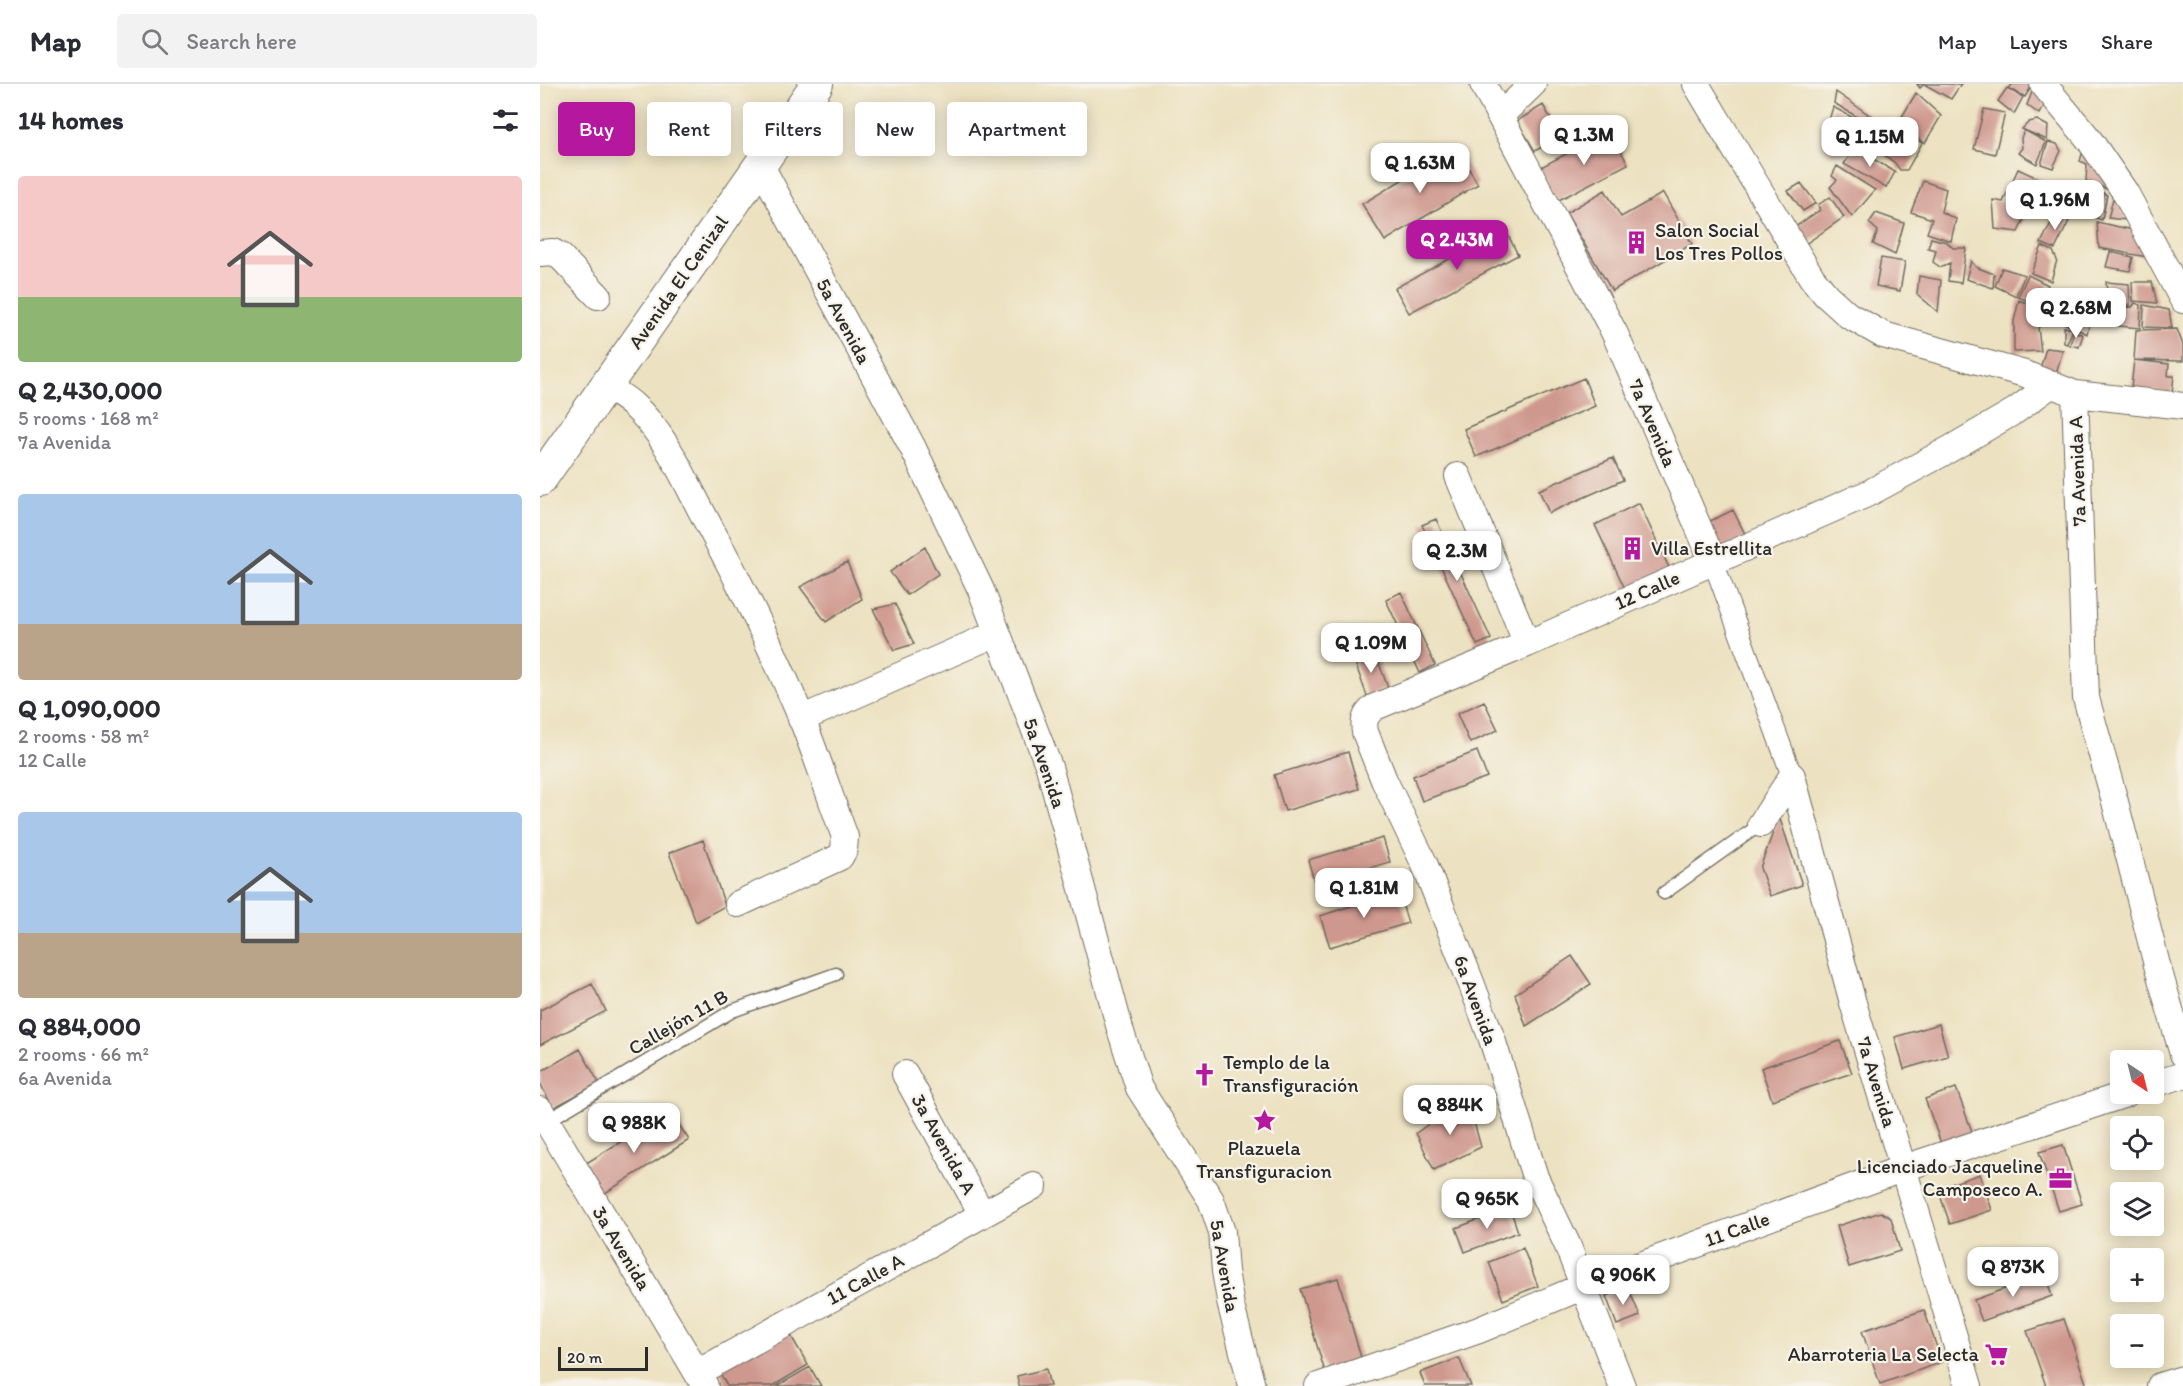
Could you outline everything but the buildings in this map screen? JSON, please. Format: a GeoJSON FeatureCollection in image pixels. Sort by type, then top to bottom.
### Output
{"type":"FeatureCollection","features":[{"type":"Feature","properties":{"kind":"street","name":"Avenida El Cenizal"},"geometry":{"type":"LineString","coordinates":[[540,480],[817,84]]}},
{"type":"Feature","properties":{"kind":"street","name":"7a Avenida"},"geometry":{"type":"LineString","coordinates":[[1483,84],[1614,334],[1713,561],[1792,776],[1853,1003],[1969,1386]]}},
{"type":"Feature","properties":{"kind":"street"},"geometry":{"type":"LineString","coordinates":[[1500,116],[1533,84]]}},
{"type":"Feature","properties":{"kind":"street"},"geometry":{"type":"LineString","coordinates":[[1696,84],[1812,278],[1826,295],[1848,315],[1883,335],[2025,375],[2063,389],[2183,406]]}},
{"type":"Feature","properties":{"kind":"street"},"geometry":{"type":"LineString","coordinates":[[2043,84],[2088,138],[2125,192],[2183,300]]}},
{"type":"Feature","properties":{"kind":"street","name":"5a Avenida"},"geometry":{"type":"LineString","coordinates":[[761,166],[913,448],[981,590],[1049,767],[1120,1029],[1139,1088],[1211,1200],[1218,1216],[1231,1306],[1252,1386]]}},
{"type":"Feature","properties":{"kind":"street"},"geometry":{"type":"LineString","coordinates":[[540,254],[553,252],[560,256],[598,296]]}},
{"type":"Feature","properties":{"kind":"street"},"geometry":{"type":"LineString","coordinates":[[606,386],[633,405],[650,423],[739,582],[801,719],[845,837],[844,850],[834,860],[738,904]]}},
{"type":"Feature","properties":{"kind":"street","name":"12 Calle"},"geometry":{"type":"LineString","coordinates":[[1365,717],[1375,707],[1527,644],[1869,493],[2015,411],[2063,389]]}},
{"type":"Feature","properties":{"kind":"street","name":"7a Avenida A"},"geometry":{"type":"LineString","coordinates":[[2063,389],[2086,698],[2183,1054]]}},
{"type":"Feature","properties":{"kind":"street"},"geometry":{"type":"LineString","coordinates":[[1458,476],[1527,644]]}},
{"type":"Feature","properties":{"kind":"street"},"geometry":{"type":"LineString","coordinates":[[801,719],[997,633]]}},
{"type":"Feature","properties":{"kind":"street","name":"6a Avenida"},"geometry":{"type":"LineString","coordinates":[[1365,717],[1365,732],[1384,780],[1424,863],[1492,1039],[1535,1177],[1567,1244],[1622,1386]]}},
{"type":"Feature","properties":{"kind":"street"},"geometry":{"type":"LineString","coordinates":[[1761,824],[1792,776]]}},
{"type":"Feature","properties":{"kind":"street","name":"3a Avenida A"},"geometry":{"type":"LineString","coordinates":[[906,1074],[982,1214]]}},
{"type":"Feature","properties":{"kind":"street"},"geometry":{"type":"LineString","coordinates":[[2164,1081],[2183,1075]]}},
{"type":"Feature","properties":{"kind":"street","name":"11 Calle"},"geometry":{"type":"LineString","coordinates":[[1318,1386],[1479,1330],[1584,1286],[1904,1168],[2110,1099]]}},
{"type":"Feature","properties":{"kind":"street","name":"3a Avenida"},"geometry":{"type":"LineString","coordinates":[[543,1115],[701,1379]]}},
{"type":"Feature","properties":{"kind":"street","name":"11 Calle A"},"geometry":{"type":"LineString","coordinates":[[701,1379],[982,1214],[1034,1186]]}},
{"type":"Feature","properties":{"kind":"street"},"geometry":{"type":"LineString","coordinates":[[2160,1386],[2183,1379]]}},
{"type":"Feature","properties":{"kind":"lane"},"geometry":{"type":"LineString","coordinates":[[1664,893],[1761,824]]}},
{"type":"Feature","properties":{"kind":"lane","name":"Callejón 11 B"},"geometry":{"type":"LineString","coordinates":[[543,1115],[732,1011],[836,974]]}},
{"type":"Feature","properties":{"kind":"place","name":"Salon Social Los Tres Pollos"},"geometry":{"type":"Point","coordinates":[1637,242]}},
{"type":"Feature","properties":{"kind":"place","name":"Villa Estrellita"},"geometry":{"type":"Point","coordinates":[1633,548]}},
{"type":"Feature","properties":{"kind":"place","name":"Templo de la Transfiguración"},"geometry":{"type":"Point","coordinates":[1205,1074]}},
{"type":"Feature","properties":{"kind":"place","name":"Plazuela Transfiguracion"},"geometry":{"type":"Point","coordinates":[1264,1120]}},
{"type":"Feature","properties":{"kind":"place","name":"Licenciado Jacqueline Camposeco A."},"geometry":{"type":"Point","coordinates":[2061,1178]}},
{"type":"Feature","properties":{"kind":"place","name":"Abarroteria La Selecta"},"geometry":{"type":"Point","coordinates":[1997,1354]}}]}
